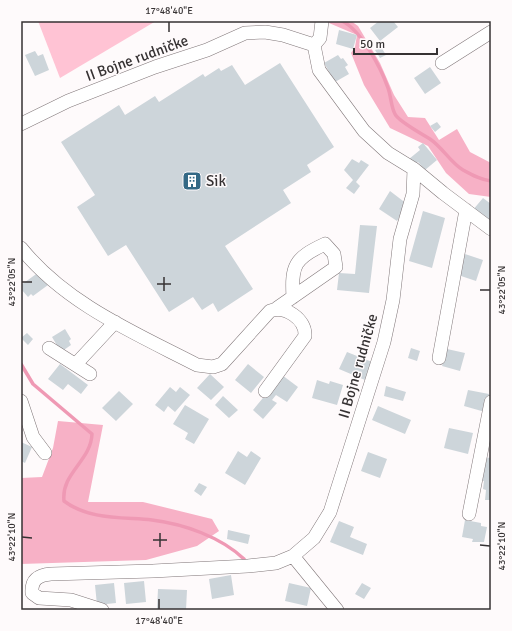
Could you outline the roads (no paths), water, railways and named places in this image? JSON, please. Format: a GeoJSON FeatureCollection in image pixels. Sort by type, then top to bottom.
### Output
{"type":"FeatureCollection","features":[{"type":"Feature","properties":{"kind":"street"},"geometry":{"type":"LineString","coordinates":[[322,21],[320,38],[314,45],[319,70],[364,131],[388,154],[414,169],[491,229]]}},
{"type":"Feature","properties":{"kind":"street"},"geometry":{"type":"LineString","coordinates":[[442,63],[491,32]]}},
{"type":"Feature","properties":{"kind":"street","name":"II Bojne rudničke"},"geometry":{"type":"LineString","coordinates":[[21,124],[68,102],[155,67],[207,50],[245,33],[271,33],[314,45]]}},
{"type":"Feature","properties":{"kind":"street","name":"II Bojne rudničke"},"geometry":{"type":"LineString","coordinates":[[102,610],[71,600],[39,598],[32,593],[32,586],[35,579],[41,575],[51,574],[248,566],[276,563],[293,556],[314,538],[330,512],[384,342],[393,300],[400,239],[413,194],[414,169]]}},
{"type":"Feature","properties":{"kind":"street"},"geometry":{"type":"LineString","coordinates":[[439,358],[466,210]]}},
{"type":"Feature","properties":{"kind":"street"},"geometry":{"type":"LineString","coordinates":[[21,248],[29,258],[63,289],[96,312],[197,365],[214,367],[222,364],[230,357],[270,311],[293,297]]}},
{"type":"Feature","properties":{"kind":"street"},"geometry":{"type":"LineString","coordinates":[[265,391],[305,336],[303,324],[292,314],[277,308]]}},
{"type":"Feature","properties":{"kind":"street"},"geometry":{"type":"LineString","coordinates":[[76,364],[115,322]]}},
{"type":"Feature","properties":{"kind":"street"},"geometry":{"type":"LineString","coordinates":[[49,348],[90,374]]}},
{"type":"Feature","properties":{"kind":"street"},"geometry":{"type":"LineString","coordinates":[[21,401],[33,437],[45,453]]}},
{"type":"Feature","properties":{"kind":"street"},"geometry":{"type":"LineString","coordinates":[[469,514],[491,402]]}},
{"type":"Feature","properties":{"kind":"street"},"geometry":{"type":"LineString","coordinates":[[293,556],[337,610]]}},
{"type":"Feature","properties":{"kind":"waterway"},"geometry":{"type":"LineString","coordinates":[[342,21],[356,32],[370,50],[381,70],[397,117],[405,124],[439,146],[454,163],[463,170],[480,178],[491,181]]}},
{"type":"Feature","properties":{"kind":"waterway"},"geometry":{"type":"LineString","coordinates":[[21,364],[33,384],[92,434],[87,452],[67,483],[64,491],[64,501],[84,512],[95,515],[152,520],[189,528],[224,544],[244,559]]}},
{"type":"Feature","properties":{"kind":"place","name":"Sik"},"geometry":{"type":"Point","coordinates":[192,181]}}]}
